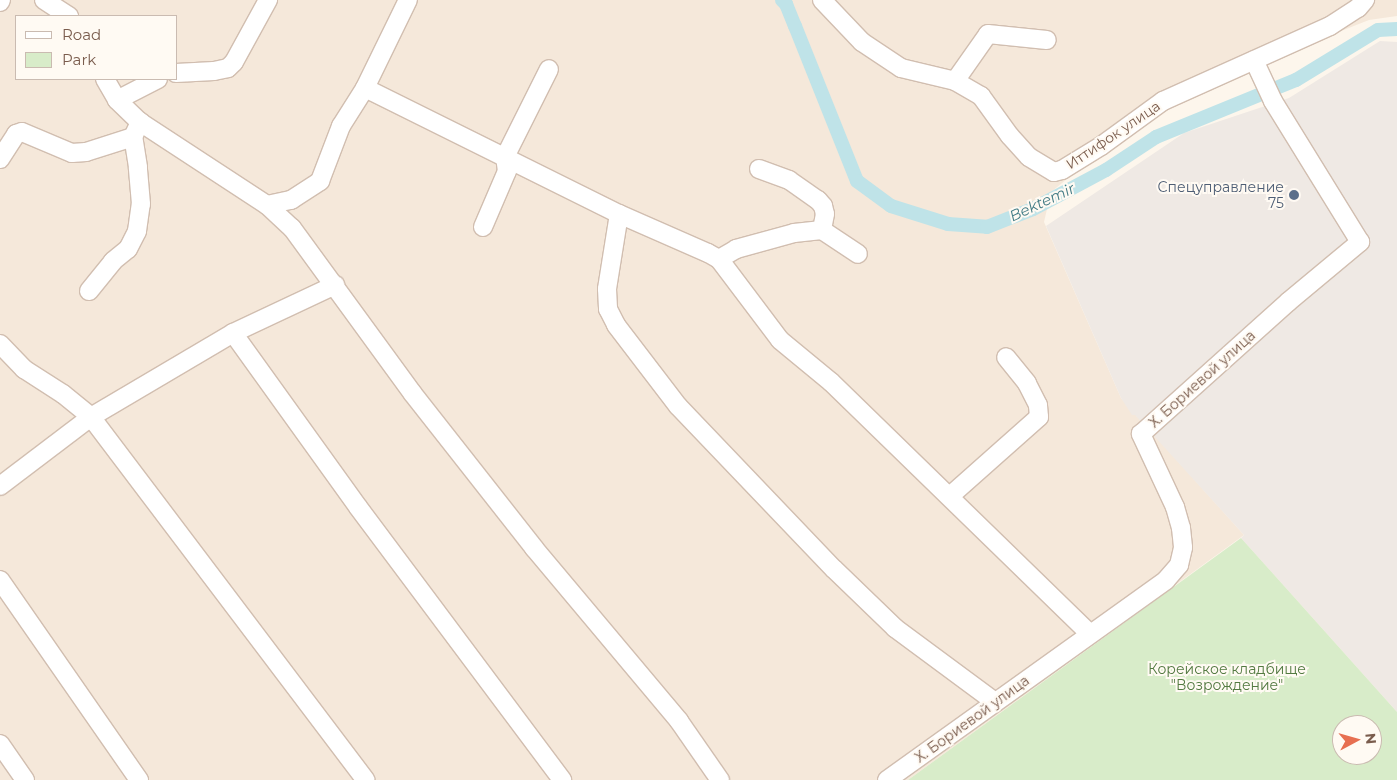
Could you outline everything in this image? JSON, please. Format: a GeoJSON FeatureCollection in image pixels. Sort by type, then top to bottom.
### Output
{"type":"FeatureCollection","features":[{"type":"Feature","properties":{"kind":"street"},"geometry":{"type":"LineString","coordinates":[[44,0],[66,15]]}},
{"type":"Feature","properties":{"kind":"street"},"geometry":{"type":"LineString","coordinates":[[178,73],[199,70],[214,71],[228,68],[234,62],[268,0]]}},
{"type":"Feature","properties":{"kind":"street"},"geometry":{"type":"LineString","coordinates":[[267,205],[291,200],[320,181],[341,126],[365,88],[408,0]]}},
{"type":"Feature","properties":{"kind":"street","name":"Иттифок улица"},"geometry":{"type":"LineString","coordinates":[[822,0],[862,42],[901,68],[955,81],[981,96],[1010,136],[1029,157],[1054,172],[1062,170],[1101,146],[1163,101],[1330,26],[1362,4]]}},
{"type":"Feature","properties":{"kind":"street"},"geometry":{"type":"LineString","coordinates":[[955,81],[988,34],[1047,40]]}},
{"type":"Feature","properties":{"kind":"street","name":"Х. Бориевой улица"},"geometry":{"type":"LineString","coordinates":[[887,780],[1166,580],[1179,565],[1183,547],[1181,528],[1175,507],[1141,434],[1288,302],[1360,242],[1274,101],[1254,60]]}},
{"type":"Feature","properties":{"kind":"street"},"geometry":{"type":"LineString","coordinates":[[483,227],[506,170],[505,157],[548,69]]}},
{"type":"Feature","properties":{"kind":"street"},"geometry":{"type":"LineString","coordinates":[[106,80],[136,129],[267,205],[292,228],[414,394],[534,548],[679,721],[720,780]]}},
{"type":"Feature","properties":{"kind":"street"},"geometry":{"type":"LineString","coordinates":[[117,100],[156,80]]}},
{"type":"Feature","properties":{"kind":"street"},"geometry":{"type":"LineString","coordinates":[[365,88],[620,214],[719,259],[780,340],[831,382],[1090,634]]}},
{"type":"Feature","properties":{"kind":"street"},"geometry":{"type":"LineString","coordinates":[[0,159],[16,134],[22,132],[72,153],[86,152],[136,129]]}},
{"type":"Feature","properties":{"kind":"street"},"geometry":{"type":"LineString","coordinates":[[89,291],[113,261],[128,249],[137,231],[141,204],[136,129]]}},
{"type":"Feature","properties":{"kind":"street"},"geometry":{"type":"LineString","coordinates":[[759,169],[789,180],[818,200],[823,206],[825,214],[822,230]]}},
{"type":"Feature","properties":{"kind":"street"},"geometry":{"type":"LineString","coordinates":[[620,214],[607,289],[608,309],[616,325],[678,406],[834,569],[895,628],[995,702]]}},
{"type":"Feature","properties":{"kind":"street"},"geometry":{"type":"LineString","coordinates":[[719,259],[736,249],[794,232],[822,230],[858,254]]}},
{"type":"Feature","properties":{"kind":"street"},"geometry":{"type":"LineString","coordinates":[[0,486],[91,417],[233,333],[335,285]]}},
{"type":"Feature","properties":{"kind":"street"},"geometry":{"type":"LineString","coordinates":[[233,333],[363,515],[562,780]]}},
{"type":"Feature","properties":{"kind":"street"},"geometry":{"type":"LineString","coordinates":[[0,344],[24,369],[63,394],[91,417],[366,780]]}},
{"type":"Feature","properties":{"kind":"street"},"geometry":{"type":"LineString","coordinates":[[950,496],[1039,417],[1038,405],[1027,383],[1006,357]]}},
{"type":"Feature","properties":{"kind":"street"},"geometry":{"type":"LineString","coordinates":[[0,580],[139,780]]}},
{"type":"Feature","properties":{"kind":"street"},"geometry":{"type":"LineString","coordinates":[[0,744],[25,780]]}},
{"type":"Feature","properties":{"kind":"shaded area"},"geometry":{"type":"Polygon","coordinates":[[[0,0],[1397,0],[1397,16],[1369,20],[1163,101],[1051,192],[1044,222],[1121,398],[1244,535],[908,780],[0,780],[0,0]]]}},
{"type":"Feature","properties":{"kind":"shaded area"},"geometry":{"type":"Polygon","coordinates":[[[1380,41],[1397,42],[1397,712],[1241,538],[1244,535],[1135,415],[1132,415],[1121,398],[1046,226],[1184,133],[1289,98],[1380,41]]]}},
{"type":"Feature","properties":{"kind":"green space","name":"Корейское кладбище \"Возрождение\""},"geometry":{"type":"Polygon","coordinates":[[[1241,538],[1397,712],[1397,780],[908,780],[1241,538]]]}},
{"type":"Feature","properties":{"kind":"waterway","name":"Bektemir"},"geometry":{"type":"LineString","coordinates":[[782,0],[786,4],[857,181],[891,206],[948,224],[987,227],[1033,209],[1106,170],[1156,137],[1296,80],[1378,30],[1397,29]]}},
{"type":"Feature","properties":{"kind":"place","name":"Спецуправление 75"},"geometry":{"type":"Point","coordinates":[1294,195]}}]}
